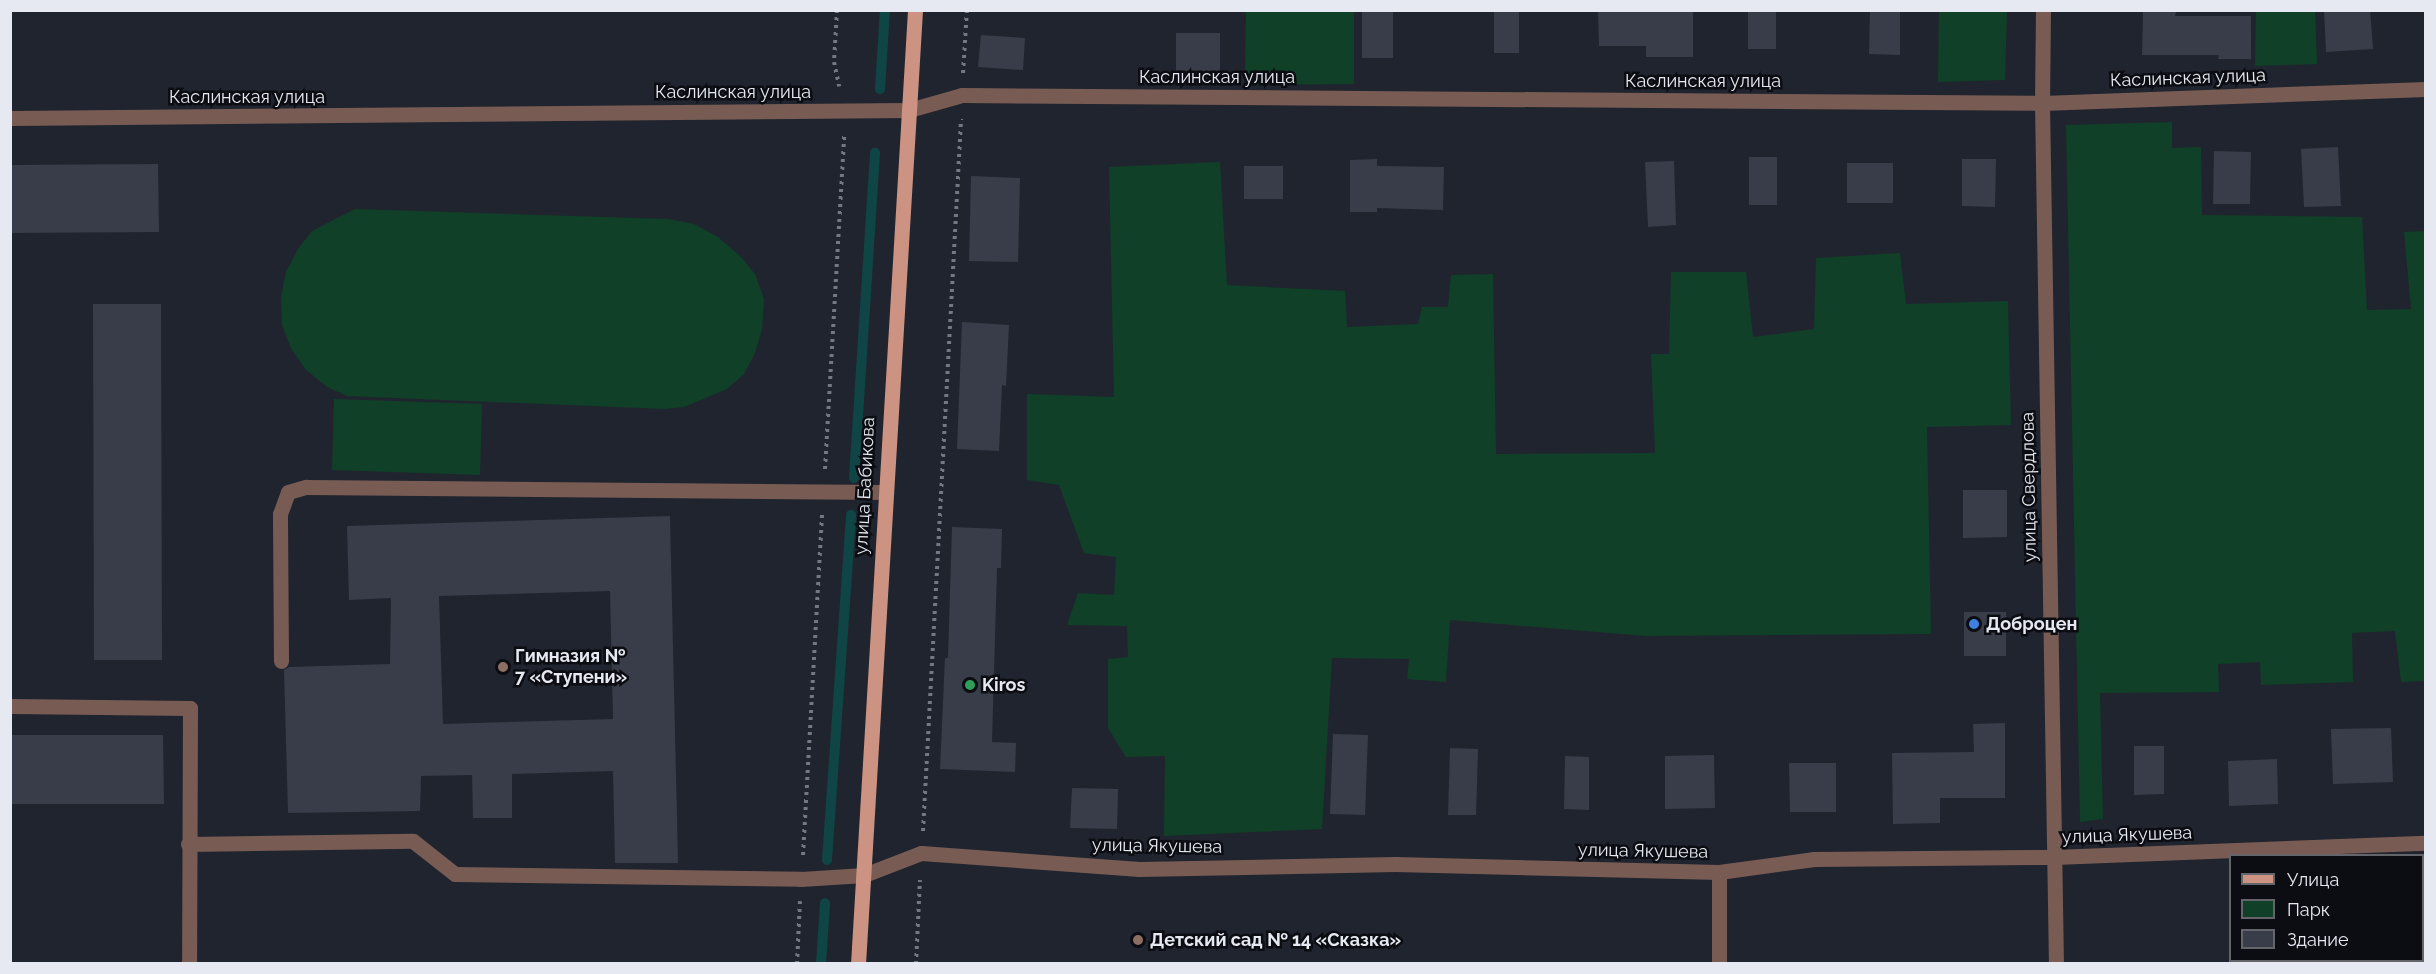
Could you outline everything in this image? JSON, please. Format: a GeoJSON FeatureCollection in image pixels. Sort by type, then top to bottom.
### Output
{"type":"FeatureCollection","features":[{"type":"Feature","properties":{"kind":"main road","name":"улица Бабикова"},"geometry":{"type":"LineString","coordinates":[[858,963],[884,492],[915,10]]}},
{"type":"Feature","properties":{"kind":"street","name":"улица Свердлова"},"geometry":{"type":"LineString","coordinates":[[2043,10],[2042,103],[2056,963]]}},
{"type":"Feature","properties":{"kind":"street","name":"Каслинская улица"},"geometry":{"type":"LineString","coordinates":[[10,118],[909,111],[962,95],[2042,103],[2426,89]]}},
{"type":"Feature","properties":{"kind":"street"},"geometry":{"type":"LineString","coordinates":[[281,661],[280,514],[288,492],[318,487],[884,492]]}},
{"type":"Feature","properties":{"kind":"street"},"geometry":{"type":"LineString","coordinates":[[10,706],[190,708],[189,963]]}},
{"type":"Feature","properties":{"kind":"street","name":"улица Якушева"},"geometry":{"type":"LineString","coordinates":[[188,844],[413,841],[455,874],[792,879],[864,876],[921,853],[1139,868],[1395,864],[1719,872],[1814,859],[2054,857],[2426,843]]}},
{"type":"Feature","properties":{"kind":"street"},"geometry":{"type":"LineString","coordinates":[[1719,872],[1719,963]]}},
{"type":"Feature","properties":{"kind":"path"},"geometry":{"type":"LineString","coordinates":[[916,963],[967,10]]}},
{"type":"Feature","properties":{"kind":"green space"},"geometry":{"type":"Polygon","coordinates":[[[1246,11],[1354,11],[1354,84],[1245,85],[1246,11]]]}},
{"type":"Feature","properties":{"kind":"green space"},"geometry":{"type":"Polygon","coordinates":[[[1939,11],[2007,11],[2005,80],[1938,82],[1939,11]]]}},
{"type":"Feature","properties":{"kind":"green space"},"geometry":{"type":"Polygon","coordinates":[[[2256,11],[2315,11],[2317,64],[2255,66],[2256,11]]]}},
{"type":"Feature","properties":{"kind":"green space"},"geometry":{"type":"Polygon","coordinates":[[[2172,122],[2172,148],[2201,147],[2202,215],[2362,217],[2367,310],[2411,309],[2404,232],[2425,231],[2425,681],[2401,682],[2395,631],[2352,633],[2353,682],[2261,685],[2260,662],[2218,664],[2219,692],[2100,693],[2103,819],[2080,822],[2066,125],[2172,122]]]}},
{"type":"Feature","properties":{"kind":"green space"},"geometry":{"type":"Polygon","coordinates":[[[1220,162],[1227,285],[1345,291],[1347,327],[1418,324],[1422,307],[1448,307],[1451,275],[1493,274],[1496,454],[1655,453],[1651,354],[1669,354],[1671,272],[1746,272],[1753,337],[1814,329],[1816,258],[1900,253],[1906,304],[2008,301],[2011,425],[1927,427],[1931,634],[1646,636],[1450,620],[1446,682],[1407,679],[1409,659],[1332,658],[1322,829],[1164,836],[1165,756],[1126,757],[1108,728],[1108,659],[1128,657],[1127,626],[1067,625],[1078,593],[1114,595],[1116,557],[1084,553],[1059,485],[1027,480],[1027,394],[1114,397],[1109,167],[1220,162]]]}},
{"type":"Feature","properties":{"kind":"green space"},"geometry":{"type":"Polygon","coordinates":[[[355,209],[668,219],[694,224],[718,237],[740,256],[755,274],[764,299],[762,329],[755,353],[744,374],[727,389],[684,407],[664,409],[347,396],[327,387],[306,370],[291,348],[282,325],[281,297],[286,272],[298,249],[312,231],[355,209]]]}},
{"type":"Feature","properties":{"kind":"green space"},"geometry":{"type":"Polygon","coordinates":[[[334,399],[482,404],[480,475],[332,470],[334,399]]]}},
{"type":"Feature","properties":{"kind":"building"},"geometry":{"type":"Polygon","coordinates":[[[1362,10],[1393,10],[1393,58],[1362,58],[1362,10]]]}},
{"type":"Feature","properties":{"kind":"building"},"geometry":{"type":"Polygon","coordinates":[[[1494,10],[1519,10],[1519,53],[1494,53],[1494,10]]]}},
{"type":"Feature","properties":{"kind":"building"},"geometry":{"type":"Polygon","coordinates":[[[1598,10],[1693,10],[1693,57],[1646,57],[1646,46],[1599,46],[1598,10]]]}},
{"type":"Feature","properties":{"kind":"building"},"geometry":{"type":"Polygon","coordinates":[[[1748,10],[1776,10],[1776,49],[1748,49],[1748,10]]]}},
{"type":"Feature","properties":{"kind":"building"},"geometry":{"type":"Polygon","coordinates":[[[1870,10],[1900,10],[1900,55],[1869,54],[1870,10]]]}},
{"type":"Feature","properties":{"kind":"building"},"geometry":{"type":"Polygon","coordinates":[[[2324,10],[2370,10],[2373,49],[2326,52],[2324,10]]]}},
{"type":"Feature","properties":{"kind":"building"},"geometry":{"type":"Polygon","coordinates":[[[2143,12],[2176,12],[2175,16],[2251,16],[2251,59],[2218,59],[2219,55],[2142,55],[2143,12]]]}},
{"type":"Feature","properties":{"kind":"building"},"geometry":{"type":"Polygon","coordinates":[[[1176,33],[1220,33],[1220,71],[1176,71],[1176,33]]]}},
{"type":"Feature","properties":{"kind":"building"},"geometry":{"type":"Polygon","coordinates":[[[981,35],[1025,38],[1023,70],[978,67],[981,35]]]}},
{"type":"Feature","properties":{"kind":"building"},"geometry":{"type":"Polygon","coordinates":[[[2338,147],[2341,206],[2304,207],[2301,149],[2338,147]]]}},
{"type":"Feature","properties":{"kind":"building"},"geometry":{"type":"Polygon","coordinates":[[[2214,151],[2251,152],[2250,204],[2213,204],[2214,151]]]}},
{"type":"Feature","properties":{"kind":"building"},"geometry":{"type":"Polygon","coordinates":[[[1749,157],[1777,157],[1777,205],[1749,205],[1749,157]]]}},
{"type":"Feature","properties":{"kind":"building"},"geometry":{"type":"Polygon","coordinates":[[[1377,159],[1377,166],[1444,167],[1443,210],[1377,208],[1377,212],[1350,212],[1350,160],[1377,159]]]}},
{"type":"Feature","properties":{"kind":"building"},"geometry":{"type":"Polygon","coordinates":[[[1962,159],[1996,159],[1995,207],[1962,206],[1962,159]]]}},
{"type":"Feature","properties":{"kind":"building"},"geometry":{"type":"Polygon","coordinates":[[[1674,161],[1676,225],[1648,227],[1645,162],[1674,161]]]}},
{"type":"Feature","properties":{"kind":"building"},"geometry":{"type":"Polygon","coordinates":[[[1847,163],[1893,163],[1893,203],[1847,203],[1847,163]]]}},
{"type":"Feature","properties":{"kind":"building"},"geometry":{"type":"Polygon","coordinates":[[[158,164],[159,232],[10,233],[10,165],[158,164]]]}},
{"type":"Feature","properties":{"kind":"building"},"geometry":{"type":"Polygon","coordinates":[[[1244,166],[1283,166],[1283,199],[1244,199],[1244,166]]]}},
{"type":"Feature","properties":{"kind":"building"},"geometry":{"type":"Polygon","coordinates":[[[971,176],[1020,178],[1018,262],[969,261],[971,176]]]}},
{"type":"Feature","properties":{"kind":"building"},"geometry":{"type":"Polygon","coordinates":[[[93,304],[161,304],[162,660],[94,660],[93,304]]]}},
{"type":"Feature","properties":{"kind":"building"},"geometry":{"type":"Polygon","coordinates":[[[962,322],[1009,325],[1006,386],[1002,385],[999,451],[957,449],[962,322]]]}},
{"type":"Feature","properties":{"kind":"building"},"geometry":{"type":"Polygon","coordinates":[[[1963,490],[2007,490],[2007,537],[1963,538],[1963,490]]]}},
{"type":"Feature","properties":{"kind":"building"},"geometry":{"type":"Polygon","coordinates":[[[670,516],[678,863],[615,863],[613,771],[512,774],[512,818],[473,818],[472,775],[421,776],[420,811],[288,813],[284,670],[289,667],[390,664],[391,598],[349,600],[347,526],[670,516]],[[610,591],[439,596],[443,724],[613,719],[610,591]]]}},
{"type":"Feature","properties":{"kind":"building"},"geometry":{"type":"Polygon","coordinates":[[[952,527],[1002,529],[1001,568],[997,568],[992,742],[1016,743],[1015,772],[940,769],[945,658],[948,658],[952,527]]]}},
{"type":"Feature","properties":{"kind":"building"},"geometry":{"type":"Polygon","coordinates":[[[1964,612],[2006,612],[2006,656],[1964,656],[1964,612]]]}},
{"type":"Feature","properties":{"kind":"building"},"geometry":{"type":"Polygon","coordinates":[[[2005,723],[2005,798],[1940,798],[1940,823],[1893,824],[1892,753],[1974,752],[1973,724],[2005,723]]]}},
{"type":"Feature","properties":{"kind":"building"},"geometry":{"type":"Polygon","coordinates":[[[2391,728],[2393,782],[2333,784],[2331,729],[2391,728]]]}},
{"type":"Feature","properties":{"kind":"building"},"geometry":{"type":"Polygon","coordinates":[[[1333,734],[1368,735],[1365,815],[1330,814],[1333,734]]]}},
{"type":"Feature","properties":{"kind":"building"},"geometry":{"type":"Polygon","coordinates":[[[10,735],[163,735],[164,804],[10,804],[10,735]]]}},
{"type":"Feature","properties":{"kind":"building"},"geometry":{"type":"Polygon","coordinates":[[[2134,746],[2164,746],[2164,794],[2134,795],[2134,746]]]}},
{"type":"Feature","properties":{"kind":"building"},"geometry":{"type":"Polygon","coordinates":[[[1450,748],[1478,749],[1476,815],[1448,815],[1450,748]]]}},
{"type":"Feature","properties":{"kind":"building"},"geometry":{"type":"Polygon","coordinates":[[[1714,755],[1715,808],[1665,809],[1665,756],[1714,755]]]}},
{"type":"Feature","properties":{"kind":"building"},"geometry":{"type":"Polygon","coordinates":[[[1565,756],[1589,757],[1589,810],[1564,809],[1565,756]]]}},
{"type":"Feature","properties":{"kind":"building"},"geometry":{"type":"Polygon","coordinates":[[[2277,759],[2278,804],[2229,806],[2228,761],[2277,759]]]}},
{"type":"Feature","properties":{"kind":"building"},"geometry":{"type":"Polygon","coordinates":[[[1789,763],[1836,763],[1836,812],[1790,812],[1789,763]]]}},
{"type":"Feature","properties":{"kind":"building"},"geometry":{"type":"Polygon","coordinates":[[[1072,788],[1118,789],[1117,829],[1070,828],[1072,788]]]}},
{"type":"Feature","properties":{"kind":"waterway"},"geometry":{"type":"LineString","coordinates":[[880,89],[885,10]]}},
{"type":"Feature","properties":{"kind":"waterway"},"geometry":{"type":"LineString","coordinates":[[854,478],[875,153]]}},
{"type":"Feature","properties":{"kind":"waterway"},"geometry":{"type":"LineString","coordinates":[[827,860],[851,515]]}},
{"type":"Feature","properties":{"kind":"waterway"},"geometry":{"type":"LineString","coordinates":[[821,964],[825,903]]}},
{"type":"Feature","properties":{"kind":"place","name":"Доброцен"},"geometry":{"type":"Point","coordinates":[1974,624]}},
{"type":"Feature","properties":{"kind":"place","name":"Гимназия № 7 «Ступени»"},"geometry":{"type":"Point","coordinates":[503,667]}},
{"type":"Feature","properties":{"kind":"place","name":"Kiros"},"geometry":{"type":"Point","coordinates":[970,685]}},
{"type":"Feature","properties":{"kind":"place","name":"Детский сад № 14 «Сказка»"},"geometry":{"type":"Point","coordinates":[1138,940]}}]}
